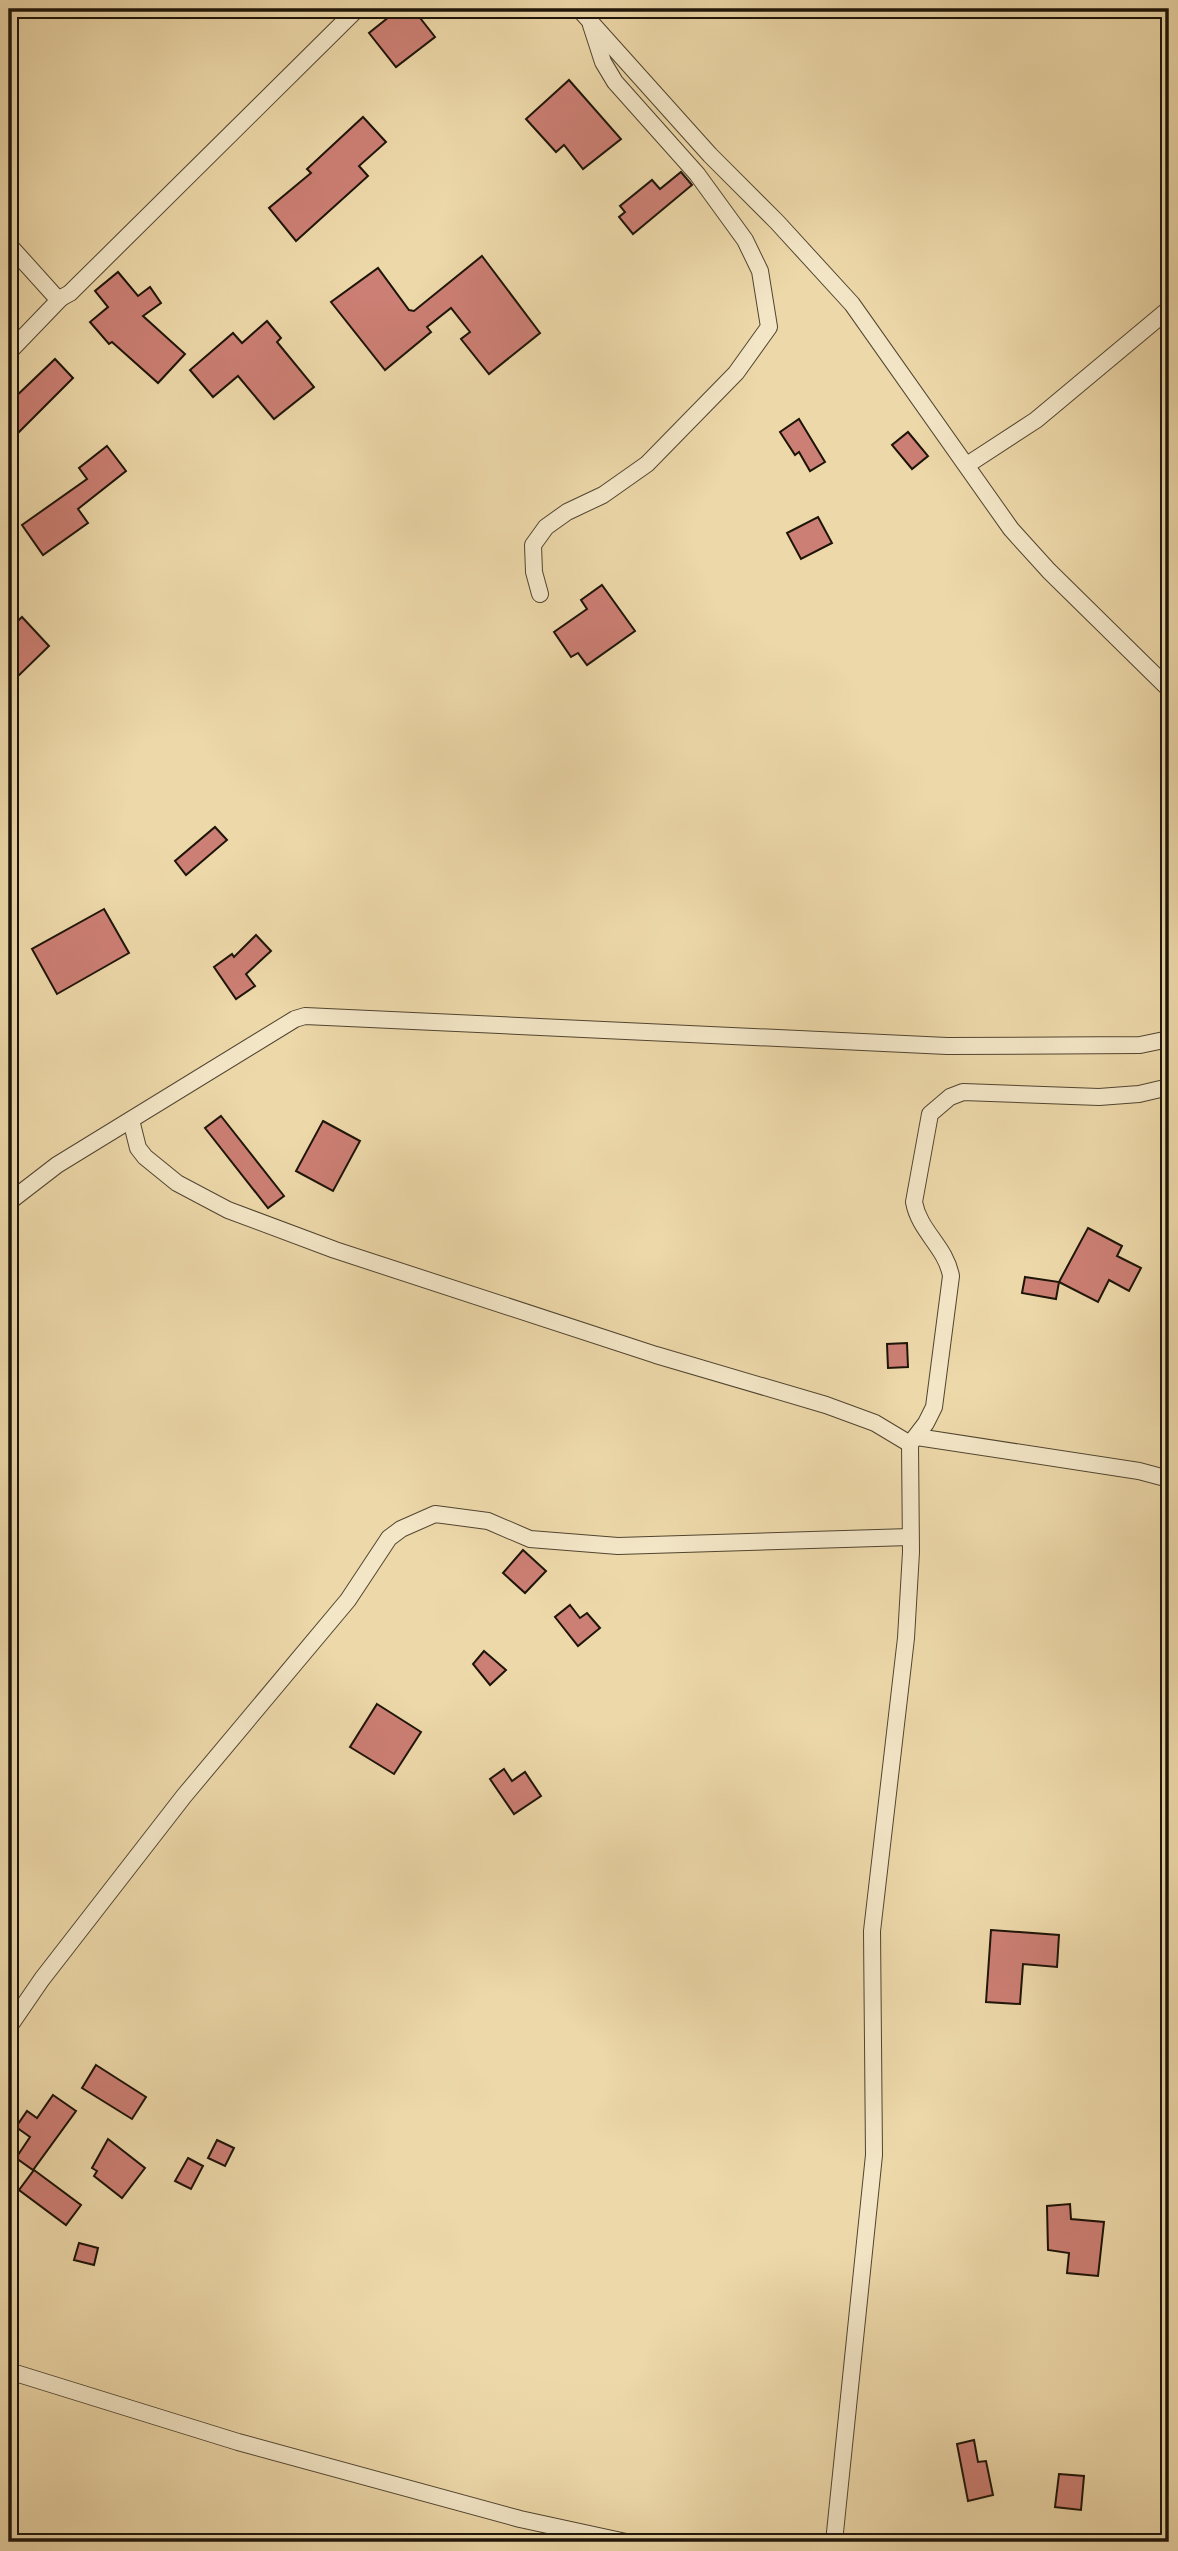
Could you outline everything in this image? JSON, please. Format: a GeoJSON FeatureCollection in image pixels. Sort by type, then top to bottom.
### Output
{"type":"FeatureCollection","features":[{"type":"Feature","properties":{"kind":"street"},"geometry":{"type":"LineString","coordinates":[[9,352],[357,9]]}},
{"type":"Feature","properties":{"kind":"street"},"geometry":{"type":"LineString","coordinates":[[584,14],[710,155],[777,222],[852,304],[1011,528],[1049,571],[1169,690]]}},
{"type":"Feature","properties":{"kind":"street"},"geometry":{"type":"LineString","coordinates":[[540,594],[534,572],[533,545],[546,527],[566,513],[603,495],[653,459],[736,373],[769,327],[760,271],[745,240],[698,174],[615,82],[603,62],[584,14]]}},
{"type":"Feature","properties":{"kind":"street"},"geometry":{"type":"LineString","coordinates":[[9,245],[55,296],[61,298]]}},
{"type":"Feature","properties":{"kind":"street"},"geometry":{"type":"LineString","coordinates":[[967,465],[1036,419],[1169,310]]}},
{"type":"Feature","properties":{"kind":"street"},"geometry":{"type":"LineString","coordinates":[[10,1201],[57,1165],[295,1019],[305,1016],[947,1046],[1140,1045],[1169,1039]]}},
{"type":"Feature","properties":{"kind":"street"},"geometry":{"type":"LineString","coordinates":[[834,2542],[874,2155],[872,1931],[905,1650],[914,1440],[934,1407],[951,1276],[948,1263],[920,1222],[914,1202],[930,1114],[940,1104],[963,1091],[1099,1097],[1139,1094],[1169,1087]]}},
{"type":"Feature","properties":{"kind":"street"},"geometry":{"type":"LineString","coordinates":[[131,1119],[138,1148],[177,1183],[228,1210],[335,1250],[656,1355],[826,1405],[914,1440],[1139,1471],[1169,1479]]}},
{"type":"Feature","properties":{"kind":"street"},"geometry":{"type":"LineString","coordinates":[[9,1166],[10,1201]]}},
{"type":"Feature","properties":{"kind":"street"},"geometry":{"type":"LineString","coordinates":[[9,2027],[14,2014],[184,1796],[348,1600],[389,1538],[401,1529],[435,1514],[488,1521],[530,1539],[618,1546],[911,1537]]}},
{"type":"Feature","properties":{"kind":"street"},"geometry":{"type":"LineString","coordinates":[[9,2371],[549,2534],[626,2542]]}},
{"type":"Feature","properties":{"kind":"building"},"geometry":{"type":"Polygon","coordinates":[[[399,9],[413,9],[435,37],[396,67],[369,33],[399,9]]]}},
{"type":"Feature","properties":{"kind":"building"},"geometry":{"type":"Polygon","coordinates":[[[569,80],[621,139],[583,169],[564,145],[556,152],[526,119],[569,80]]]}},
{"type":"Feature","properties":{"kind":"building"},"geometry":{"type":"Polygon","coordinates":[[[363,117],[386,142],[359,166],[368,176],[296,241],[269,208],[311,173],[307,169],[363,117]]]}},
{"type":"Feature","properties":{"kind":"building"},"geometry":{"type":"Polygon","coordinates":[[[681,172],[692,185],[633,234],[619,217],[625,212],[620,206],[652,180],[660,189],[681,172]]]}},
{"type":"Feature","properties":{"kind":"building"},"geometry":{"type":"Polygon","coordinates":[[[482,256],[540,333],[489,374],[461,339],[470,332],[451,308],[427,327],[431,332],[385,370],[331,302],[378,268],[409,310],[414,311],[482,256]]]}},
{"type":"Feature","properties":{"kind":"building"},"geometry":{"type":"Polygon","coordinates":[[[118,272],[138,296],[150,287],[161,303],[143,316],[185,354],[158,383],[112,342],[109,344],[90,322],[108,307],[95,291],[118,272]]]}},
{"type":"Feature","properties":{"kind":"building"},"geometry":{"type":"Polygon","coordinates":[[[267,321],[281,338],[277,342],[314,387],[274,419],[238,376],[213,397],[190,370],[233,333],[242,343],[267,321]]]}},
{"type":"Feature","properties":{"kind":"building"},"geometry":{"type":"Polygon","coordinates":[[[55,359],[73,378],[9,442],[9,403],[55,359]]]}},
{"type":"Feature","properties":{"kind":"building"},"geometry":{"type":"Polygon","coordinates":[[[799,419],[825,462],[810,471],[799,452],[795,455],[780,432],[799,419]]]}},
{"type":"Feature","properties":{"kind":"building"},"geometry":{"type":"Polygon","coordinates":[[[908,432],[928,456],[912,469],[892,445],[908,432]]]}},
{"type":"Feature","properties":{"kind":"building"},"geometry":{"type":"Polygon","coordinates":[[[107,446],[126,471],[78,509],[88,523],[43,555],[22,525],[87,479],[79,468],[107,446]]]}},
{"type":"Feature","properties":{"kind":"building"},"geometry":{"type":"Polygon","coordinates":[[[818,517],[832,543],[801,559],[787,533],[818,517]]]}},
{"type":"Feature","properties":{"kind":"building"},"geometry":{"type":"Polygon","coordinates":[[[602,585],[635,631],[587,665],[578,653],[571,657],[554,632],[587,609],[581,600],[602,585]]]}},
{"type":"Feature","properties":{"kind":"building"},"geometry":{"type":"Polygon","coordinates":[[[22,617],[49,646],[9,685],[9,629],[22,617]]]}},
{"type":"Feature","properties":{"kind":"building"},"geometry":{"type":"Polygon","coordinates":[[[215,827],[227,840],[186,875],[175,861],[215,827]]]}},
{"type":"Feature","properties":{"kind":"building"},"geometry":{"type":"Polygon","coordinates":[[[104,909],[129,953],[57,994],[32,949],[104,909]]]}},
{"type":"Feature","properties":{"kind":"building"},"geometry":{"type":"Polygon","coordinates":[[[256,935],[271,951],[246,974],[255,986],[236,999],[214,967],[232,954],[234,957],[256,935]]]}},
{"type":"Feature","properties":{"kind":"building"},"geometry":{"type":"Polygon","coordinates":[[[221,1116],[284,1196],[268,1208],[205,1128],[221,1116]]]}},
{"type":"Feature","properties":{"kind":"building"},"geometry":{"type":"Polygon","coordinates":[[[323,1121],[360,1141],[333,1191],[296,1171],[323,1121]]]}},
{"type":"Feature","properties":{"kind":"building"},"geometry":{"type":"Polygon","coordinates":[[[1088,1228],[1122,1246],[1117,1256],[1141,1268],[1129,1291],[1109,1280],[1098,1302],[1059,1282],[1088,1228]]]}},
{"type":"Feature","properties":{"kind":"building"},"geometry":{"type":"Polygon","coordinates":[[[1025,1277],[1059,1282],[1056,1299],[1022,1293],[1025,1277]]]}},
{"type":"Feature","properties":{"kind":"building"},"geometry":{"type":"Polygon","coordinates":[[[907,1343],[908,1367],[888,1368],[887,1344],[907,1343]]]}},
{"type":"Feature","properties":{"kind":"building"},"geometry":{"type":"Polygon","coordinates":[[[523,1550],[546,1571],[525,1593],[503,1573],[523,1550]]]}},
{"type":"Feature","properties":{"kind":"building"},"geometry":{"type":"Polygon","coordinates":[[[570,1605],[580,1618],[587,1613],[600,1628],[578,1646],[555,1617],[570,1605]]]}},
{"type":"Feature","properties":{"kind":"building"},"geometry":{"type":"Polygon","coordinates":[[[484,1651],[506,1670],[490,1685],[473,1664],[484,1651]]]}},
{"type":"Feature","properties":{"kind":"building"},"geometry":{"type":"Polygon","coordinates":[[[377,1704],[421,1732],[394,1774],[350,1747],[377,1704]]]}},
{"type":"Feature","properties":{"kind":"building"},"geometry":{"type":"Polygon","coordinates":[[[504,1769],[512,1781],[525,1772],[541,1796],[514,1814],[490,1779],[504,1769]]]}},
{"type":"Feature","properties":{"kind":"building"},"geometry":{"type":"Polygon","coordinates":[[[991,1930],[1059,1935],[1057,1967],[1023,1964],[1020,2004],[986,2002],[991,1930]]]}},
{"type":"Feature","properties":{"kind":"building"},"geometry":{"type":"Polygon","coordinates":[[[96,2065],[146,2097],[132,2119],[82,2088],[96,2065]]]}},
{"type":"Feature","properties":{"kind":"building"},"geometry":{"type":"Polygon","coordinates":[[[53,2095],[76,2111],[33,2170],[16,2158],[30,2137],[16,2127],[27,2111],[37,2118],[53,2095]]]}},
{"type":"Feature","properties":{"kind":"building"},"geometry":{"type":"Polygon","coordinates":[[[108,2139],[145,2168],[122,2198],[94,2176],[97,2171],[92,2168],[108,2139]]]}},
{"type":"Feature","properties":{"kind":"building"},"geometry":{"type":"Polygon","coordinates":[[[217,2140],[234,2148],[225,2166],[208,2158],[217,2140]]]}},
{"type":"Feature","properties":{"kind":"building"},"geometry":{"type":"Polygon","coordinates":[[[188,2158],[203,2166],[191,2189],[175,2181],[188,2158]]]}},
{"type":"Feature","properties":{"kind":"building"},"geometry":{"type":"Polygon","coordinates":[[[34,2170],[81,2205],[66,2225],[19,2190],[34,2170]]]}},
{"type":"Feature","properties":{"kind":"building"},"geometry":{"type":"Polygon","coordinates":[[[1070,2204],[1071,2219],[1104,2222],[1098,2276],[1067,2273],[1069,2253],[1048,2250],[1047,2206],[1070,2204]]]}},
{"type":"Feature","properties":{"kind":"building"},"geometry":{"type":"Polygon","coordinates":[[[79,2243],[98,2248],[94,2265],[74,2260],[79,2243]]]}},
{"type":"Feature","properties":{"kind":"building"},"geometry":{"type":"Polygon","coordinates":[[[974,2440],[978,2462],[986,2461],[993,2495],[968,2501],[957,2444],[974,2440]]]}},
{"type":"Feature","properties":{"kind":"building"},"geometry":{"type":"Polygon","coordinates":[[[1059,2474],[1084,2476],[1081,2510],[1055,2507],[1059,2474]]]}}]}
